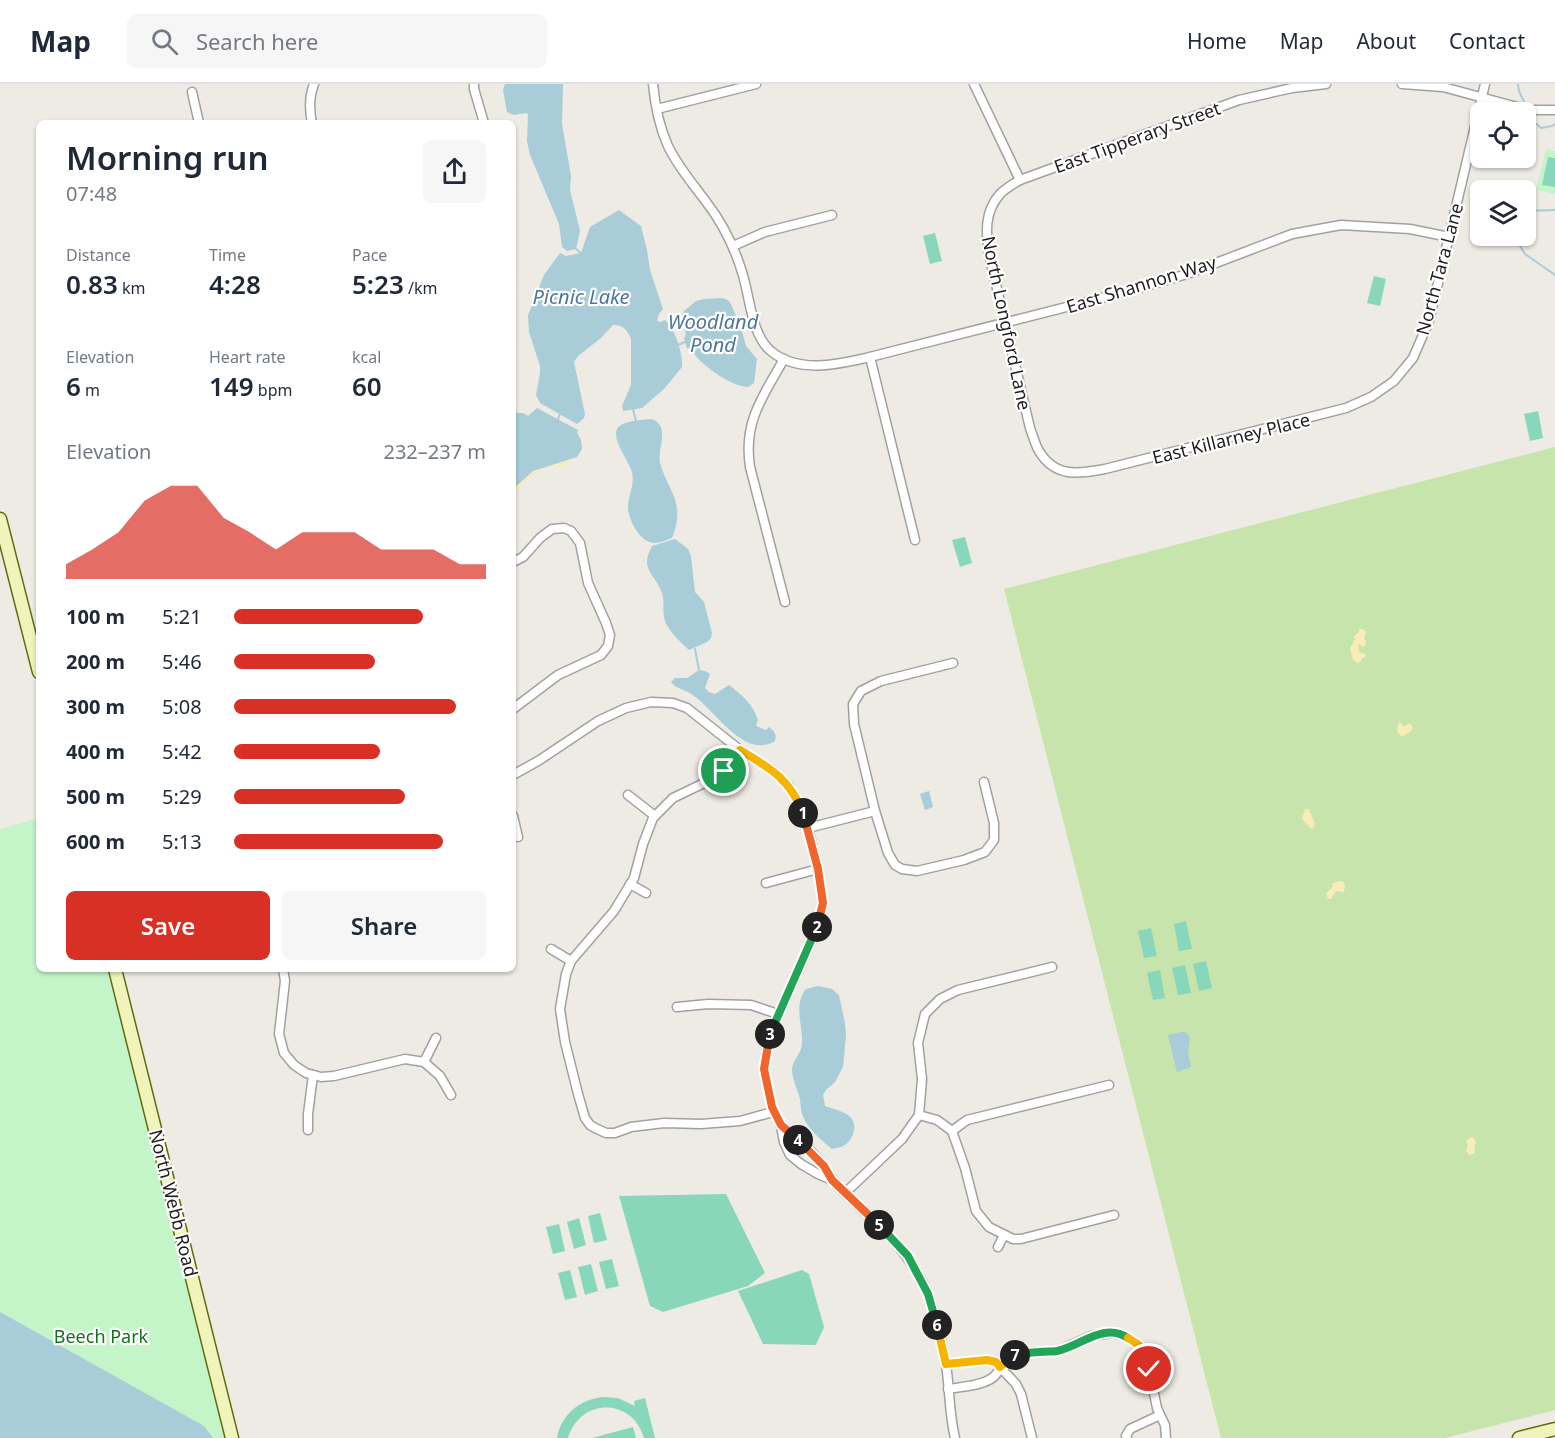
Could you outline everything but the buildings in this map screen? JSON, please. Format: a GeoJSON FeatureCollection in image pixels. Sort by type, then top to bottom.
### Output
{"type":"FeatureCollection","features":[{"type":"Feature","properties":{"kind":"main road"},"geometry":{"type":"LineString","coordinates":[[1,527],[36,661]]}},
{"type":"Feature","properties":{"kind":"main road","name":"North Webb Road"},"geometry":{"type":"LineString","coordinates":[[116,972],[232,1438]]}},
{"type":"Feature","properties":{"kind":"main road"},"geometry":{"type":"LineString","coordinates":[[1519,1438],[1555,1429]]}},
{"type":"Feature","properties":{"kind":"street"},"geometry":{"type":"LineString","coordinates":[[311,120],[309,108],[314,84]]}},
{"type":"Feature","properties":{"kind":"street"},"geometry":{"type":"LineString","coordinates":[[474,84],[483,120]]}},
{"type":"Feature","properties":{"kind":"street"},"geometry":{"type":"LineString","coordinates":[[653,84],[659,123],[668,147],[684,174],[725,228],[743,273],[757,330],[768,348],[784,359],[755,411],[749,435],[748,454],[785,602]]}},
{"type":"Feature","properties":{"kind":"street"},"geometry":{"type":"LineString","coordinates":[[657,109],[756,84]]}},
{"type":"Feature","properties":{"kind":"street"},"geometry":{"type":"LineString","coordinates":[[974,84],[1020,180]]}},
{"type":"Feature","properties":{"kind":"street","name":"East Tipperary Street"},"geometry":{"type":"LineString","coordinates":[[1020,180],[1239,100],[1292,88],[1326,84]]}},
{"type":"Feature","properties":{"kind":"street"},"geometry":{"type":"LineString","coordinates":[[1402,84],[1443,87],[1528,110],[1555,110]]}},
{"type":"Feature","properties":{"kind":"street","name":"North Tara Lane"},"geometry":{"type":"LineString","coordinates":[[1396,378],[1413,358],[1429,321],[1485,84]]}},
{"type":"Feature","properties":{"kind":"street"},"geometry":{"type":"LineString","coordinates":[[192,92],[198,120]]}},
{"type":"Feature","properties":{"kind":"street","name":"North Longford Lane"},"geometry":{"type":"LineString","coordinates":[[1020,180],[1000,194],[989,211],[986,231],[989,255],[1030,428],[1047,462],[1057,468]]}},
{"type":"Feature","properties":{"kind":"street"},"geometry":{"type":"LineString","coordinates":[[733,246],[765,232],[832,215]]}},
{"type":"Feature","properties":{"kind":"street","name":"East Shannon Way"},"geometry":{"type":"LineString","coordinates":[[784,359],[810,365],[832,365],[870,357],[1133,290],[1187,274],[1292,234],[1341,225],[1410,229],[1449,237]]}},
{"type":"Feature","properties":{"kind":"street"},"geometry":{"type":"LineString","coordinates":[[870,357],[915,540]]}},
{"type":"Feature","properties":{"kind":"street","name":"East Killarney Place"},"geometry":{"type":"LineString","coordinates":[[1057,468],[1078,474],[1105,469],[1347,408],[1371,397],[1396,378]]}},
{"type":"Feature","properties":{"kind":"street"},"geometry":{"type":"LineString","coordinates":[[516,560],[523,557],[540,538],[552,529],[564,528],[571,531],[580,543],[588,583],[610,635],[608,646],[601,655],[558,675],[516,707]]}},
{"type":"Feature","properties":{"kind":"street"},"geometry":{"type":"LineString","coordinates":[[953,663],[881,681],[861,691],[853,704],[854,724],[875,811],[888,853],[895,865],[902,869],[917,871],[964,860],[986,852],[994,840],[994,823],[984,782]]}},
{"type":"Feature","properties":{"kind":"street"},"geometry":{"type":"LineString","coordinates":[[516,773],[598,721],[626,708],[651,702],[673,703],[687,708],[740,750],[772,770],[789,786],[802,809],[808,828],[823,903],[816,931],[769,1036],[764,1069],[773,1112],[781,1125],[824,1166],[832,1180],[908,1256],[928,1294],[946,1364],[955,1438]]}},
{"type":"Feature","properties":{"kind":"street"},"geometry":{"type":"LineString","coordinates":[[740,750],[724,771],[673,798],[655,816],[643,844],[634,878],[614,910],[571,961],[566,974],[560,1009],[563,1031],[585,1118],[595,1128],[606,1133],[664,1123],[701,1124],[740,1121],[773,1112]]}},
{"type":"Feature","properties":{"kind":"street"},"geometry":{"type":"LineString","coordinates":[[628,795],[655,816]]}},
{"type":"Feature","properties":{"kind":"street"},"geometry":{"type":"LineString","coordinates":[[808,828],[875,811]]}},
{"type":"Feature","properties":{"kind":"street"},"geometry":{"type":"LineString","coordinates":[[516,829],[518,837]]}},
{"type":"Feature","properties":{"kind":"street"},"geometry":{"type":"LineString","coordinates":[[766,883],[818,869]]}},
{"type":"Feature","properties":{"kind":"street"},"geometry":{"type":"LineString","coordinates":[[630,884],[646,893]]}},
{"type":"Feature","properties":{"kind":"street"},"geometry":{"type":"LineString","coordinates":[[551,949],[571,961]]}},
{"type":"Feature","properties":{"kind":"street"},"geometry":{"type":"LineString","coordinates":[[845,1193],[902,1139],[919,1115],[922,1079],[918,1043],[925,1014],[940,999],[958,990],[1052,967]]}},
{"type":"Feature","properties":{"kind":"street"},"geometry":{"type":"LineString","coordinates":[[284,972],[285,981],[279,1034],[284,1053],[294,1065],[306,1073],[321,1077],[405,1059],[424,1062],[440,1076],[451,1095]]}},
{"type":"Feature","properties":{"kind":"street"},"geometry":{"type":"LineString","coordinates":[[677,1007],[708,1004],[751,1005],[778,1014]]}},
{"type":"Feature","properties":{"kind":"street"},"geometry":{"type":"LineString","coordinates":[[915,1008],[925,1014]]}},
{"type":"Feature","properties":{"kind":"street"},"geometry":{"type":"LineString","coordinates":[[424,1062],[436,1038]]}},
{"type":"Feature","properties":{"kind":"street"},"geometry":{"type":"LineString","coordinates":[[308,1130],[313,1075]]}},
{"type":"Feature","properties":{"kind":"street"},"geometry":{"type":"LineString","coordinates":[[952,1131],[967,1120],[1109,1085]]}},
{"type":"Feature","properties":{"kind":"street"},"geometry":{"type":"LineString","coordinates":[[919,1115],[937,1120],[952,1131],[965,1168],[976,1211],[989,1227],[1004,1235],[1013,1239],[1021,1239],[1114,1215]]}},
{"type":"Feature","properties":{"kind":"street"},"geometry":{"type":"LineString","coordinates":[[781,1125],[784,1142],[790,1155],[801,1164],[832,1180]]}},
{"type":"Feature","properties":{"kind":"street"},"geometry":{"type":"LineString","coordinates":[[998,1247],[1004,1235]]}},
{"type":"Feature","properties":{"kind":"street"},"geometry":{"type":"LineString","coordinates":[[948,1389],[987,1382],[999,1373],[1000,1367],[1015,1355],[1058,1351],[1091,1336],[1112,1333],[1123,1335],[1139,1345],[1149,1369],[1157,1408],[1165,1425],[1166,1438]]}},
{"type":"Feature","properties":{"kind":"street"},"geometry":{"type":"LineString","coordinates":[[946,1364],[987,1360],[996,1362],[1016,1384],[1021,1394],[1032,1438]]}},
{"type":"Feature","properties":{"kind":"street"},"geometry":{"type":"LineString","coordinates":[[1127,1438],[1130,1429],[1160,1416]]}},
{"type":"Feature","properties":{"kind":"green space"},"geometry":{"type":"Polygon","coordinates":[[[1546,149],[1555,151],[1555,194],[1536,190],[1546,149]]]}},
{"type":"Feature","properties":{"kind":"green space"},"geometry":{"type":"Polygon","coordinates":[[[1548,157],[1555,158],[1555,187],[1542,185],[1548,157]]]}},
{"type":"Feature","properties":{"kind":"green space"},"geometry":{"type":"Polygon","coordinates":[[[935,233],[942,261],[930,264],[923,236],[935,233]]]}},
{"type":"Feature","properties":{"kind":"green space"},"geometry":{"type":"Polygon","coordinates":[[[1374,276],[1386,279],[1380,306],[1367,303],[1374,276]]]}},
{"type":"Feature","properties":{"kind":"green space"},"geometry":{"type":"Polygon","coordinates":[[[1538,411],[1543,438],[1530,441],[1524,414],[1538,411]]]}},
{"type":"Feature","properties":{"kind":"green space"},"geometry":{"type":"Polygon","coordinates":[[[1555,447],[1555,1410],[1445,1438],[1221,1438],[1004,589],[1555,447]]]}},
{"type":"Feature","properties":{"kind":"green space"},"geometry":{"type":"Polygon","coordinates":[[[965,537],[972,563],[960,567],[952,540],[965,537]]]}},
{"type":"Feature","properties":{"kind":"green space","name":"Beech Park"},"geometry":{"type":"Polygon","coordinates":[[[36,819],[36,972],[115,972],[231,1438],[0,1438],[0,829],[36,819]]]}},
{"type":"Feature","properties":{"kind":"green space"},"geometry":{"type":"Polygon","coordinates":[[[1186,921],[1192,949],[1179,951],[1174,924],[1186,921]]]}},
{"type":"Feature","properties":{"kind":"green space"},"geometry":{"type":"Polygon","coordinates":[[[1151,928],[1157,956],[1144,958],[1138,931],[1151,928]]]}},
{"type":"Feature","properties":{"kind":"green space"},"geometry":{"type":"Polygon","coordinates":[[[1206,961],[1212,988],[1199,991],[1193,964],[1206,961]]]}},
{"type":"Feature","properties":{"kind":"green space"},"geometry":{"type":"Polygon","coordinates":[[[1185,965],[1191,993],[1178,995],[1172,968],[1185,965]]]}},
{"type":"Feature","properties":{"kind":"green space"},"geometry":{"type":"Polygon","coordinates":[[[1160,970],[1165,998],[1153,1000],[1147,973],[1160,970]]]}},
{"type":"Feature","properties":{"kind":"green space"},"geometry":{"type":"Polygon","coordinates":[[[726,1194],[765,1273],[748,1286],[663,1312],[650,1306],[619,1196],[726,1194]]]}},
{"type":"Feature","properties":{"kind":"green space"},"geometry":{"type":"Polygon","coordinates":[[[600,1213],[607,1240],[594,1243],[588,1216],[600,1213]]]}},
{"type":"Feature","properties":{"kind":"green space"},"geometry":{"type":"Polygon","coordinates":[[[579,1218],[586,1245],[574,1249],[567,1222],[579,1218]]]}},
{"type":"Feature","properties":{"kind":"green space"},"geometry":{"type":"Polygon","coordinates":[[[559,1224],[565,1251],[553,1254],[546,1227],[559,1224]]]}},
{"type":"Feature","properties":{"kind":"green space"},"geometry":{"type":"Polygon","coordinates":[[[612,1259],[619,1286],[606,1289],[599,1262],[612,1259]]]}},
{"type":"Feature","properties":{"kind":"green space"},"geometry":{"type":"Polygon","coordinates":[[[591,1264],[598,1291],[585,1295],[578,1267],[591,1264]]]}},
{"type":"Feature","properties":{"kind":"green space"},"geometry":{"type":"Polygon","coordinates":[[[570,1270],[577,1297],[565,1300],[558,1273],[570,1270]]]}},
{"type":"Feature","properties":{"kind":"green space"},"geometry":{"type":"Polygon","coordinates":[[[802,1270],[809,1274],[824,1327],[816,1345],[763,1344],[738,1291],[802,1270]]]}},
{"type":"Feature","properties":{"kind":"green space"},"geometry":{"type":"Polygon","coordinates":[[[602,1397],[618,1398],[635,1406],[634,1401],[645,1398],[655,1438],[644,1438],[638,1425],[629,1415],[618,1409],[606,1408],[583,1415],[574,1425],[568,1438],[557,1438],[562,1422],[572,1410],[586,1401],[602,1397]]]}},
{"type":"Feature","properties":{"kind":"green space"},"geometry":{"type":"Polygon","coordinates":[[[633,1427],[636,1438],[592,1438],[633,1427]]]}},
{"type":"Feature","properties":{"kind":"sand"},"geometry":{"type":"Polygon","coordinates":[[[572,459],[568,466],[548,467],[537,472],[516,491],[516,486],[533,471],[572,459]]]}},
{"type":"Feature","properties":{"kind":"sand"},"geometry":{"type":"Polygon","coordinates":[[[1359,629],[1366,632],[1365,646],[1358,645],[1359,652],[1366,656],[1357,663],[1353,660],[1350,647],[1359,629]]]}},
{"type":"Feature","properties":{"kind":"sand"},"geometry":{"type":"Polygon","coordinates":[[[1400,723],[1403,727],[1410,723],[1413,728],[1401,736],[1397,731],[1400,723]]]}},
{"type":"Feature","properties":{"kind":"sand"},"geometry":{"type":"Polygon","coordinates":[[[1305,809],[1309,809],[1315,824],[1311,829],[1302,819],[1305,809]]]}},
{"type":"Feature","properties":{"kind":"sand"},"geometry":{"type":"Polygon","coordinates":[[[1342,881],[1345,885],[1344,892],[1336,891],[1331,899],[1328,899],[1326,893],[1333,887],[1332,884],[1342,881]]]}},
{"type":"Feature","properties":{"kind":"sand"},"geometry":{"type":"Polygon","coordinates":[[[1471,1137],[1476,1143],[1475,1153],[1469,1155],[1466,1150],[1468,1145],[1466,1141],[1471,1137]]]}},
{"type":"Feature","properties":{"kind":"water"},"geometry":{"type":"Polygon","coordinates":[[[505,84],[563,84],[562,124],[571,176],[570,190],[580,231],[576,249],[567,251],[562,247],[559,224],[530,155],[527,141],[528,114],[514,115],[507,112],[503,90],[505,84]]]}},
{"type":"Feature","properties":{"kind":"water","name":"Picnic Lake"},"geometry":{"type":"Polygon","coordinates":[[[619,210],[641,226],[650,270],[663,309],[657,321],[665,320],[672,329],[680,348],[682,367],[664,389],[642,408],[623,411],[622,406],[631,385],[631,339],[625,329],[613,325],[574,362],[585,414],[577,424],[540,403],[536,395],[540,366],[529,332],[528,315],[544,275],[560,253],[566,256],[581,253],[590,227],[619,210]]]}},
{"type":"Feature","properties":{"kind":"water","name":"Woodland Pond"},"geometry":{"type":"Polygon","coordinates":[[[722,298],[731,304],[746,346],[757,359],[754,383],[748,387],[733,383],[708,367],[691,349],[687,348],[684,339],[686,334],[681,316],[683,312],[696,301],[722,298]]]}},
{"type":"Feature","properties":{"kind":"water"},"geometry":{"type":"Polygon","coordinates":[[[537,408],[578,430],[582,449],[577,457],[533,471],[516,486],[516,413],[528,416],[537,408]]]}},
{"type":"Feature","properties":{"kind":"water"},"geometry":{"type":"Polygon","coordinates":[[[652,419],[661,427],[660,463],[677,507],[676,526],[672,538],[654,543],[640,535],[631,519],[628,508],[633,481],[632,472],[618,444],[616,434],[617,429],[623,424],[652,419]]]}},
{"type":"Feature","properties":{"kind":"water"},"geometry":{"type":"Polygon","coordinates":[[[675,539],[688,549],[691,556],[695,592],[704,602],[712,633],[707,642],[689,650],[667,625],[664,618],[662,593],[649,571],[647,561],[652,546],[675,539]]]}},
{"type":"Feature","properties":{"kind":"water"},"geometry":{"type":"Polygon","coordinates":[[[699,670],[710,674],[705,688],[709,692],[715,694],[729,685],[743,696],[756,714],[758,720],[756,726],[766,730],[769,727],[775,732],[775,741],[763,745],[751,744],[740,738],[700,701],[671,682],[675,678],[687,678],[699,670]]]}},
{"type":"Feature","properties":{"kind":"water"},"geometry":{"type":"Polygon","coordinates":[[[929,791],[933,807],[925,810],[920,794],[929,791]]]}},
{"type":"Feature","properties":{"kind":"water"},"geometry":{"type":"Polygon","coordinates":[[[818,986],[832,989],[839,995],[846,1036],[843,1067],[835,1082],[823,1095],[825,1106],[851,1118],[854,1126],[853,1135],[848,1142],[832,1149],[814,1133],[804,1119],[792,1072],[802,1047],[799,1009],[802,995],[806,989],[818,986]]]}},
{"type":"Feature","properties":{"kind":"water"},"geometry":{"type":"Polygon","coordinates":[[[1185,1032],[1190,1037],[1188,1052],[1191,1067],[1177,1072],[1168,1035],[1185,1032]]]}},
{"type":"Feature","properties":{"kind":"water"},"geometry":{"type":"Polygon","coordinates":[[[0,1312],[204,1426],[213,1438],[0,1438],[0,1312]]]}},
{"type":"Feature","properties":{"kind":"waterway"},"geometry":{"type":"LineString","coordinates":[[1518,84],[1524,102]]}},
{"type":"Feature","properties":{"kind":"waterway"},"geometry":{"type":"LineString","coordinates":[[1536,124],[1541,128],[1555,124]]}},
{"type":"Feature","properties":{"kind":"waterway"},"geometry":{"type":"LineString","coordinates":[[1536,211],[1555,210]]}},
{"type":"Feature","properties":{"kind":"waterway"},"geometry":{"type":"LineString","coordinates":[[1520,246],[1525,254],[1555,275]]}},
{"type":"Feature","properties":{"kind":"waterway"},"geometry":{"type":"LineString","coordinates":[[576,249],[581,253]]}},
{"type":"Feature","properties":{"kind":"waterway"},"geometry":{"type":"LineString","coordinates":[[678,345],[685,342]]}},
{"type":"Feature","properties":{"kind":"waterway"},"geometry":{"type":"LineString","coordinates":[[633,409],[636,421]]}},
{"type":"Feature","properties":{"kind":"waterway"},"geometry":{"type":"LineString","coordinates":[[558,419],[560,414]]}},
{"type":"Feature","properties":{"kind":"waterway"},"geometry":{"type":"LineString","coordinates":[[695,649],[699,670]]}},
{"type":"Feature","properties":{"kind":"route"},"geometry":{"type":"LineString","coordinates":[[724,771],[740,750],[772,770],[789,786],[802,809],[808,828],[823,903],[816,931],[769,1036],[764,1069],[773,1112],[781,1125],[824,1166],[832,1180],[908,1256],[928,1294],[946,1364],[987,1360],[996,1362],[1000,1367],[1015,1355],[1058,1351],[1091,1336],[1112,1333],[1123,1335],[1139,1345],[1149,1369]]}}]}
